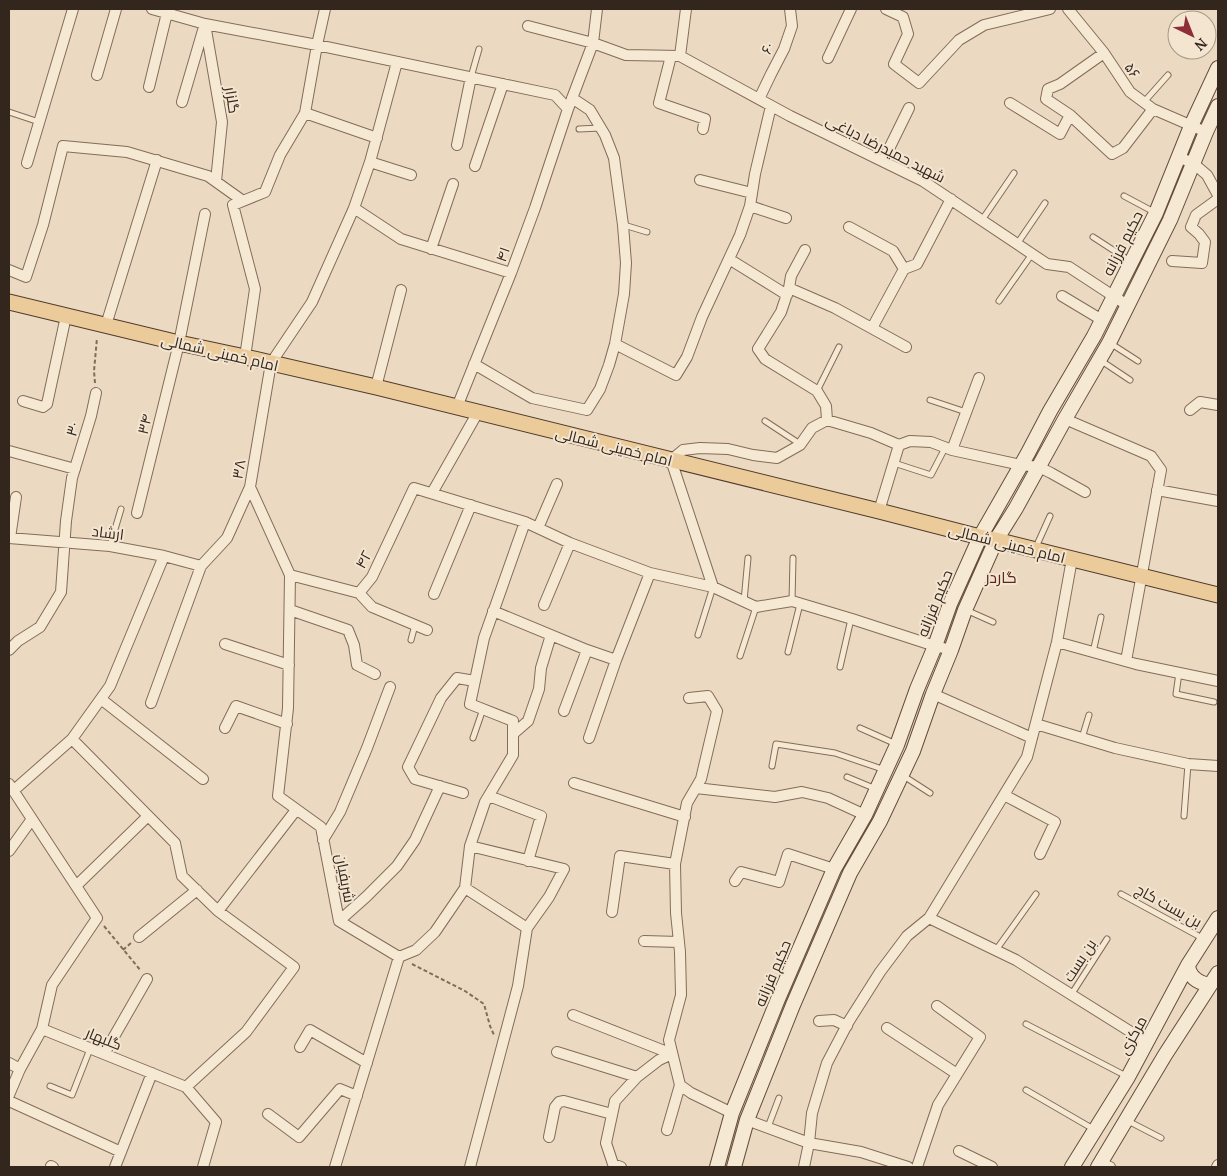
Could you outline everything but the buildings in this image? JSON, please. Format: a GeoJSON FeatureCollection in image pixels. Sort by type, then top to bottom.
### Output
{"type":"FeatureCollection","features":[{"type":"Feature","properties":{"kind":"main road","name":"امام خمینی شمالی"},"geometry":{"type":"LineString","coordinates":[[9,302],[179,343],[376,387],[879,511],[980,538],[996,540],[1218,595]]}},
{"type":"Feature","properties":{"kind":"street"},"geometry":{"type":"LineString","coordinates":[[27,163],[73,9]]}},
{"type":"Feature","properties":{"kind":"street"},"geometry":{"type":"LineString","coordinates":[[97,75],[116,9]]}},
{"type":"Feature","properties":{"kind":"street"},"geometry":{"type":"LineString","coordinates":[[152,9],[205,24],[317,45],[554,95],[568,109]]}},
{"type":"Feature","properties":{"kind":"street"},"geometry":{"type":"LineString","coordinates":[[245,357],[255,289],[233,205],[265,192],[280,155],[306,112],[325,9]]}},
{"type":"Feature","properties":{"kind":"street","name":"۴۱"},"geometry":{"type":"LineString","coordinates":[[457,407],[535,208],[568,109],[593,43],[597,9]]}},
{"type":"Feature","properties":{"kind":"street"},"geometry":{"type":"LineString","coordinates":[[686,9],[675,56],[659,103],[705,119],[703,128]]}},
{"type":"Feature","properties":{"kind":"street","name":"۶۰"},"geometry":{"type":"LineString","coordinates":[[759,99],[784,49],[792,26],[790,9]]}},
{"type":"Feature","properties":{"kind":"street"},"geometry":{"type":"LineString","coordinates":[[828,58],[851,9]]}},
{"type":"Feature","properties":{"kind":"street"},"geometry":{"type":"LineString","coordinates":[[886,9],[904,17],[908,34],[894,64],[919,83],[959,40],[984,25],[1050,9]]}},
{"type":"Feature","properties":{"kind":"street","name":"۵۶"},"geometry":{"type":"LineString","coordinates":[[1068,9],[1104,53],[1130,92],[1153,109],[1206,132]]}},
{"type":"Feature","properties":{"kind":"street"},"geometry":{"type":"LineString","coordinates":[[150,87],[167,13]]}},
{"type":"Feature","properties":{"kind":"street"},"geometry":{"type":"LineString","coordinates":[[182,102],[205,24]]}},
{"type":"Feature","properties":{"kind":"street","name":"گلزار"},"geometry":{"type":"LineString","coordinates":[[205,24],[222,122],[216,181]]}},
{"type":"Feature","properties":{"kind":"street"},"geometry":{"type":"LineString","coordinates":[[528,26],[593,43],[626,55],[675,56]]}},
{"type":"Feature","properties":{"kind":"street"},"geometry":{"type":"LineString","coordinates":[[1104,53],[1060,84],[1048,89],[1046,99],[1070,115],[1112,154],[1123,148],[1153,109]]}},
{"type":"Feature","properties":{"kind":"street","name":"شهید حمیدرضا دباغی"},"geometry":{"type":"LineString","coordinates":[[675,56],[790,116],[923,180],[1047,264],[1069,267],[1127,305]]}},
{"type":"Feature","properties":{"kind":"street"},"geometry":{"type":"LineString","coordinates":[[271,363],[312,302],[354,208],[370,162],[397,62]]}},
{"type":"Feature","properties":{"kind":"street","name":"حکیم فرزانه"},"geometry":{"type":"LineString","coordinates":[[717,1167],[732,1113],[778,999],[834,869],[865,815],[898,745],[917,689],[950,604],[980,538],[1094,336],[1156,213],[1191,126],[1218,68]]}},
{"type":"Feature","properties":{"kind":"street"},"geometry":{"type":"LineString","coordinates":[[457,145],[471,78]]}},
{"type":"Feature","properties":{"kind":"street"},"geometry":{"type":"LineString","coordinates":[[475,166],[503,84]]}},
{"type":"Feature","properties":{"kind":"street"},"geometry":{"type":"LineString","coordinates":[[474,364],[532,398],[587,410],[600,389],[609,365],[618,333],[624,294],[626,263],[614,158],[605,135],[590,110],[572,98]]}},
{"type":"Feature","properties":{"kind":"street"},"geometry":{"type":"LineString","coordinates":[[1010,103],[1060,134],[1070,115]]}},
{"type":"Feature","properties":{"kind":"street"},"geometry":{"type":"LineString","coordinates":[[615,344],[676,376],[687,357],[702,318],[740,235],[750,206],[761,145],[771,106]]}},
{"type":"Feature","properties":{"kind":"street"},"geometry":{"type":"LineString","coordinates":[[734,1167],[747,1120],[793,1005],[850,873],[880,821],[913,751],[965,610],[996,540],[1109,343],[1170,220],[1218,106]]}},
{"type":"Feature","properties":{"kind":"street"},"geometry":{"type":"LineString","coordinates":[[884,161],[909,108]]}},
{"type":"Feature","properties":{"kind":"street"},"geometry":{"type":"LineString","coordinates":[[306,112],[377,138]]}},
{"type":"Feature","properties":{"kind":"street"},"geometry":{"type":"LineString","coordinates":[[9,270],[26,277],[43,225],[63,146],[127,152],[157,160],[208,176],[243,201]]}},
{"type":"Feature","properties":{"kind":"street"},"geometry":{"type":"LineString","coordinates":[[1178,157],[1193,163],[1207,175],[1218,195]]}},
{"type":"Feature","properties":{"kind":"street"},"geometry":{"type":"LineString","coordinates":[[102,324],[157,160]]}},
{"type":"Feature","properties":{"kind":"street"},"geometry":{"type":"LineString","coordinates":[[370,162],[412,175]]}},
{"type":"Feature","properties":{"kind":"street"},"geometry":{"type":"LineString","coordinates":[[700,180],[752,193]]}},
{"type":"Feature","properties":{"kind":"street"},"geometry":{"type":"LineString","coordinates":[[431,249],[453,184]]}},
{"type":"Feature","properties":{"kind":"street"},"geometry":{"type":"LineString","coordinates":[[872,328],[904,269],[917,264],[951,199]]}},
{"type":"Feature","properties":{"kind":"street"},"geometry":{"type":"LineString","coordinates":[[1172,261],[1202,263],[1205,242],[1191,226],[1196,215],[1218,199]]}},
{"type":"Feature","properties":{"kind":"street"},"geometry":{"type":"LineString","coordinates":[[750,206],[786,218]]}},
{"type":"Feature","properties":{"kind":"street"},"geometry":{"type":"LineString","coordinates":[[354,208],[401,239],[511,273]]}},
{"type":"Feature","properties":{"kind":"street","name":"۳۴"},"geometry":{"type":"LineString","coordinates":[[137,513],[179,343],[204,214]]}},
{"type":"Feature","properties":{"kind":"street"},"geometry":{"type":"LineString","coordinates":[[849,226],[894,251],[904,269]]}},
{"type":"Feature","properties":{"kind":"street"},"geometry":{"type":"LineString","coordinates":[[805,250],[791,276],[781,312],[758,349],[765,359],[818,391],[826,406],[827,420]]}},
{"type":"Feature","properties":{"kind":"street"},"geometry":{"type":"LineString","coordinates":[[729,259],[788,292],[835,308],[906,347]]}},
{"type":"Feature","properties":{"kind":"street"},"geometry":{"type":"LineString","coordinates":[[376,387],[401,290]]}},
{"type":"Feature","properties":{"kind":"street"},"geometry":{"type":"LineString","coordinates":[[1062,296],[1102,320]]}},
{"type":"Feature","properties":{"kind":"street"},"geometry":{"type":"LineString","coordinates":[[23,401],[43,407],[47,404],[66,316]]}},
{"type":"Feature","properties":{"kind":"street","name":"۳۸"},"geometry":{"type":"LineString","coordinates":[[201,566],[227,538],[250,487],[271,363]]}},
{"type":"Feature","properties":{"kind":"street"},"geometry":{"type":"LineString","coordinates":[[948,449],[966,412],[979,378]]}},
{"type":"Feature","properties":{"kind":"street","name":"۳۰"},"geometry":{"type":"LineString","coordinates":[[9,650],[18,641],[40,627],[61,592],[66,521],[71,487],[96,393]]}},
{"type":"Feature","properties":{"kind":"street"},"geometry":{"type":"LineString","coordinates":[[1190,410],[1200,402],[1218,405]]}},
{"type":"Feature","properties":{"kind":"street"},"geometry":{"type":"LineString","coordinates":[[478,412],[432,493],[525,522],[570,543],[650,573],[713,587],[756,608],[796,602],[951,650]]}},
{"type":"Feature","properties":{"kind":"street"},"geometry":{"type":"LineString","coordinates":[[1065,419],[1151,456],[1161,470],[1126,661]]}},
{"type":"Feature","properties":{"kind":"street"},"geometry":{"type":"LineString","coordinates":[[713,587],[671,460],[683,450],[700,448],[728,449],[777,458],[800,445],[812,428],[827,420],[871,433],[898,445],[910,441],[931,442],[948,449],[1021,465],[1039,467],[1085,492]]}},
{"type":"Feature","properties":{"kind":"street"},"geometry":{"type":"LineString","coordinates":[[879,511],[898,445]]}},
{"type":"Feature","properties":{"kind":"street"},"geometry":{"type":"LineString","coordinates":[[9,451],[75,469]]}},
{"type":"Feature","properties":{"kind":"street"},"geometry":{"type":"LineString","coordinates":[[538,528],[557,484]]}},
{"type":"Feature","properties":{"kind":"street"},"geometry":{"type":"LineString","coordinates":[[250,487],[290,575],[359,593],[372,607],[427,630]]}},
{"type":"Feature","properties":{"kind":"street","name":"۴۲"},"geometry":{"type":"LineString","coordinates":[[359,593],[372,577],[414,488],[432,493]]}},
{"type":"Feature","properties":{"kind":"street"},"geometry":{"type":"LineString","coordinates":[[1157,490],[1218,501]]}},
{"type":"Feature","properties":{"kind":"street"},"geometry":{"type":"LineString","coordinates":[[9,538],[16,498]]}},
{"type":"Feature","properties":{"kind":"street"},"geometry":{"type":"LineString","coordinates":[[434,594],[471,505]]}},
{"type":"Feature","properties":{"kind":"street"},"geometry":{"type":"LineString","coordinates":[[335,1167],[399,957],[416,950],[435,932],[465,888],[470,846],[485,802],[513,755],[513,721],[470,704],[484,638],[525,522]]}},
{"type":"Feature","properties":{"kind":"street","name":"ارشاد"},"geometry":{"type":"LineString","coordinates":[[9,538],[110,546],[164,556],[201,566]]}},
{"type":"Feature","properties":{"kind":"street"},"geometry":{"type":"LineString","coordinates":[[544,604],[570,543]]}},
{"type":"Feature","properties":{"kind":"street"},"geometry":{"type":"LineString","coordinates":[[9,1095],[20,1069],[42,1029],[52,985],[97,918],[11,788],[72,740],[110,686],[164,556]]}},
{"type":"Feature","properties":{"kind":"street"},"geometry":{"type":"LineString","coordinates":[[804,1167],[812,1113],[827,1063],[847,1026],[880,972],[907,936],[929,918],[1027,757],[1057,642],[1072,559]]}},
{"type":"Feature","properties":{"kind":"street"},"geometry":{"type":"LineString","coordinates":[[151,703],[201,566]]}},
{"type":"Feature","properties":{"kind":"street"},"geometry":{"type":"LineString","coordinates":[[589,738],[616,660],[650,573]]}},
{"type":"Feature","properties":{"kind":"street","name":"شریفیان"},"geometry":{"type":"LineString","coordinates":[[290,575],[288,708],[278,796],[321,827],[339,921],[399,957]]}},
{"type":"Feature","properties":{"kind":"street"},"geometry":{"type":"LineString","coordinates":[[290,610],[348,630],[354,645],[357,665],[375,674]]}},
{"type":"Feature","properties":{"kind":"street"},"geometry":{"type":"LineString","coordinates":[[494,612],[616,660]]}},
{"type":"Feature","properties":{"kind":"street"},"geometry":{"type":"LineString","coordinates":[[513,734],[528,720],[539,689],[541,668],[551,635]]}},
{"type":"Feature","properties":{"kind":"street"},"geometry":{"type":"LineString","coordinates":[[1057,642],[1126,661],[1218,681]]}},
{"type":"Feature","properties":{"kind":"street"},"geometry":{"type":"LineString","coordinates":[[225,644],[289,665]]}},
{"type":"Feature","properties":{"kind":"street"},"geometry":{"type":"LineString","coordinates":[[564,711],[587,650]]}},
{"type":"Feature","properties":{"kind":"street"},"geometry":{"type":"LineString","coordinates":[[463,793],[415,779],[408,766],[441,698],[458,678],[475,681]]}},
{"type":"Feature","properties":{"kind":"street"},"geometry":{"type":"LineString","coordinates":[[323,840],[340,812],[390,687]]}},
{"type":"Feature","properties":{"kind":"street"},"geometry":{"type":"LineString","coordinates":[[933,694],[1032,738]]}},
{"type":"Feature","properties":{"kind":"street"},"geometry":{"type":"LineString","coordinates":[[667,1130],[680,1085],[668,1040],[681,995],[675,864],[687,803],[701,779],[717,711],[708,696],[689,698]]}},
{"type":"Feature","properties":{"kind":"street"},"geometry":{"type":"LineString","coordinates":[[101,699],[203,779]]}},
{"type":"Feature","properties":{"kind":"street"},"geometry":{"type":"LineString","coordinates":[[225,728],[236,706],[287,724]]}},
{"type":"Feature","properties":{"kind":"street"},"geometry":{"type":"LineString","coordinates":[[1036,724],[1114,748],[1188,764],[1218,766]]}},
{"type":"Feature","properties":{"kind":"street"},"geometry":{"type":"LineString","coordinates":[[72,740],[175,843],[182,876],[218,911],[294,967],[246,1032],[186,1087]]}},
{"type":"Feature","properties":{"kind":"street"},"geometry":{"type":"LineString","coordinates":[[574,783],[685,817]]}},
{"type":"Feature","properties":{"kind":"street"},"geometry":{"type":"LineString","coordinates":[[339,921],[397,866],[415,840],[440,786]]}},
{"type":"Feature","properties":{"kind":"street"},"geometry":{"type":"LineString","coordinates":[[696,788],[775,797],[802,792],[828,798],[865,815]]}},
{"type":"Feature","properties":{"kind":"street"},"geometry":{"type":"LineString","coordinates":[[1004,795],[1055,822],[1040,854]]}},
{"type":"Feature","properties":{"kind":"street"},"geometry":{"type":"LineString","coordinates":[[489,796],[541,816],[528,860]]}},
{"type":"Feature","properties":{"kind":"street"},"geometry":{"type":"LineString","coordinates":[[218,911],[296,810]]}},
{"type":"Feature","properties":{"kind":"street"},"geometry":{"type":"LineString","coordinates":[[76,886],[148,816]]}},
{"type":"Feature","properties":{"kind":"street"},"geometry":{"type":"LineString","coordinates":[[9,852],[32,819]]}},
{"type":"Feature","properties":{"kind":"street"},"geometry":{"type":"LineString","coordinates":[[470,846],[564,869],[549,897],[526,928],[518,986],[470,1167]]}},
{"type":"Feature","properties":{"kind":"street"},"geometry":{"type":"LineString","coordinates":[[735,881],[741,872],[779,882],[788,854],[834,869]]}},
{"type":"Feature","properties":{"kind":"street"},"geometry":{"type":"LineString","coordinates":[[612,912],[620,856],[675,864]]}},
{"type":"Feature","properties":{"kind":"street"},"geometry":{"type":"LineString","coordinates":[[465,888],[526,928]]}},
{"type":"Feature","properties":{"kind":"street"},"geometry":{"type":"LineString","coordinates":[[139,937],[197,890]]}},
{"type":"Feature","properties":{"kind":"street"},"geometry":{"type":"LineString","coordinates":[[929,918],[1016,960],[1147,1042]]}},
{"type":"Feature","properties":{"kind":"street","name":"مرکزی"},"geometry":{"type":"LineString","coordinates":[[1072,1167],[1128,1077],[1188,965],[1218,918]]}},
{"type":"Feature","properties":{"kind":"street"},"geometry":{"type":"LineString","coordinates":[[644,940],[679,942]]}},
{"type":"Feature","properties":{"kind":"street"},"geometry":{"type":"LineString","coordinates":[[1188,965],[1194,978],[1202,983],[1214,979]]}},
{"type":"Feature","properties":{"kind":"street"},"geometry":{"type":"LineString","coordinates":[[104,1054],[147,979]]}},
{"type":"Feature","properties":{"kind":"street"},"geometry":{"type":"LineString","coordinates":[[1103,1166],[1125,1120],[1214,979]]}},
{"type":"Feature","properties":{"kind":"street"},"geometry":{"type":"LineString","coordinates":[[917,1167],[938,1105],[980,1037],[937,1006]]}},
{"type":"Feature","properties":{"kind":"street"},"geometry":{"type":"LineString","coordinates":[[573,1016],[672,1054]]}},
{"type":"Feature","properties":{"kind":"street"},"geometry":{"type":"LineString","coordinates":[[819,1021],[834,1020],[847,1026]]}},
{"type":"Feature","properties":{"kind":"street"},"geometry":{"type":"LineString","coordinates":[[887,1028],[957,1074]]}},
{"type":"Feature","properties":{"kind":"street","name":"گلبهار"},"geometry":{"type":"LineString","coordinates":[[42,1029],[186,1087],[216,1122],[203,1167]]}},
{"type":"Feature","properties":{"kind":"street"},"geometry":{"type":"LineString","coordinates":[[300,1046],[310,1030],[367,1063]]}},
{"type":"Feature","properties":{"kind":"street"},"geometry":{"type":"LineString","coordinates":[[557,1052],[637,1077]]}},
{"type":"Feature","properties":{"kind":"street"},"geometry":{"type":"LineString","coordinates":[[621,1167],[613,1164],[606,1143],[615,1101],[637,1077],[659,1060],[672,1054]]}},
{"type":"Feature","properties":{"kind":"street"},"geometry":{"type":"LineString","coordinates":[[9,1063],[20,1069]]}},
{"type":"Feature","properties":{"kind":"street"},"geometry":{"type":"LineString","coordinates":[[115,1167],[152,1073]]}},
{"type":"Feature","properties":{"kind":"street"},"geometry":{"type":"LineString","coordinates":[[680,1085],[691,1093],[747,1120],[809,1143],[861,1152],[882,1163],[908,1167]]}},
{"type":"Feature","properties":{"kind":"street"},"geometry":{"type":"LineString","coordinates":[[268,1114],[299,1136],[340,1089],[357,1096]]}},
{"type":"Feature","properties":{"kind":"street"},"geometry":{"type":"LineString","coordinates":[[9,1101],[121,1152]]}},
{"type":"Feature","properties":{"kind":"street"},"geometry":{"type":"LineString","coordinates":[[549,1137],[555,1106],[559,1102],[564,1101],[612,1114]]}},
{"type":"Feature","properties":{"kind":"street"},"geometry":{"type":"LineString","coordinates":[[959,1151],[992,1167]]}},
{"type":"Feature","properties":{"kind":"lane"},"geometry":{"type":"LineString","coordinates":[[471,78],[479,49]]}},
{"type":"Feature","properties":{"kind":"lane"},"geometry":{"type":"LineString","coordinates":[[1144,102],[1168,75]]}},
{"type":"Feature","properties":{"kind":"lane"},"geometry":{"type":"LineString","coordinates":[[9,112],[39,122]]}},
{"type":"Feature","properties":{"kind":"lane"},"geometry":{"type":"LineString","coordinates":[[580,129],[600,128]]}},
{"type":"Feature","properties":{"kind":"lane"},"geometry":{"type":"LineString","coordinates":[[982,220],[1014,173]]}},
{"type":"Feature","properties":{"kind":"lane"},"geometry":{"type":"LineString","coordinates":[[1124,196],[1156,213]]}},
{"type":"Feature","properties":{"kind":"lane"},"geometry":{"type":"LineString","coordinates":[[1017,244],[1045,203]]}},
{"type":"Feature","properties":{"kind":"lane"},"geometry":{"type":"LineString","coordinates":[[623,225],[647,232]]}},
{"type":"Feature","properties":{"kind":"lane"},"geometry":{"type":"LineString","coordinates":[[1093,237],[1131,261]]}},
{"type":"Feature","properties":{"kind":"lane"},"geometry":{"type":"LineString","coordinates":[[999,301],[1032,254]]}},
{"type":"Feature","properties":{"kind":"lane"},"geometry":{"type":"LineString","coordinates":[[1109,343],[1138,361]]}},
{"type":"Feature","properties":{"kind":"lane"},"geometry":{"type":"LineString","coordinates":[[818,391],[839,347]]}},
{"type":"Feature","properties":{"kind":"lane"},"geometry":{"type":"LineString","coordinates":[[1099,360],[1130,380]]}},
{"type":"Feature","properties":{"kind":"lane"},"geometry":{"type":"LineString","coordinates":[[930,400],[966,412]]}},
{"type":"Feature","properties":{"kind":"lane"},"geometry":{"type":"LineString","coordinates":[[765,421],[800,445]]}},
{"type":"Feature","properties":{"kind":"lane"},"geometry":{"type":"LineString","coordinates":[[893,463],[931,475],[948,449]]}},
{"type":"Feature","properties":{"kind":"lane"},"geometry":{"type":"LineString","coordinates":[[110,546],[121,509]]}},
{"type":"Feature","properties":{"kind":"lane"},"geometry":{"type":"LineString","coordinates":[[1035,550],[1050,516]]}},
{"type":"Feature","properties":{"kind":"lane"},"geometry":{"type":"LineString","coordinates":[[744,602],[748,558]]}},
{"type":"Feature","properties":{"kind":"lane"},"geometry":{"type":"LineString","coordinates":[[788,652],[796,602],[793,558]]}},
{"type":"Feature","properties":{"kind":"lane"},"geometry":{"type":"LineString","coordinates":[[698,635],[713,587]]}},
{"type":"Feature","properties":{"kind":"lane"},"geometry":{"type":"LineString","coordinates":[[740,656],[756,608]]}},
{"type":"Feature","properties":{"kind":"lane"},"geometry":{"type":"LineString","coordinates":[[965,610],[993,622]]}},
{"type":"Feature","properties":{"kind":"lane"},"geometry":{"type":"LineString","coordinates":[[1093,652],[1102,617]]}},
{"type":"Feature","properties":{"kind":"lane"},"geometry":{"type":"LineString","coordinates":[[840,668],[852,619]]}},
{"type":"Feature","properties":{"kind":"lane"},"geometry":{"type":"LineString","coordinates":[[411,640],[415,625]]}},
{"type":"Feature","properties":{"kind":"lane"},"geometry":{"type":"LineString","coordinates":[[1179,673],[1176,694],[1214,702]]}},
{"type":"Feature","properties":{"kind":"lane"},"geometry":{"type":"LineString","coordinates":[[473,738],[483,710]]}},
{"type":"Feature","properties":{"kind":"lane"},"geometry":{"type":"LineString","coordinates":[[1082,738],[1088,715]]}},
{"type":"Feature","properties":{"kind":"lane"},"geometry":{"type":"LineString","coordinates":[[860,728],[898,745]]}},
{"type":"Feature","properties":{"kind":"lane"},"geometry":{"type":"LineString","coordinates":[[772,766],[776,744],[834,753],[886,771]]}},
{"type":"Feature","properties":{"kind":"lane"},"geometry":{"type":"LineString","coordinates":[[1184,816],[1188,764]]}},
{"type":"Feature","properties":{"kind":"lane"},"geometry":{"type":"LineString","coordinates":[[902,775],[930,793]]}},
{"type":"Feature","properties":{"kind":"lane"},"geometry":{"type":"LineString","coordinates":[[847,777],[877,789]]}},
{"type":"Feature","properties":{"kind":"lane"},"geometry":{"type":"LineString","coordinates":[[996,950],[1036,894]]}},
{"type":"Feature","properties":{"kind":"lane","name":"بن بست کاج"},"geometry":{"type":"LineString","coordinates":[[1121,894],[1204,939]]}},
{"type":"Feature","properties":{"kind":"lane","name":"بن بست"},"geometry":{"type":"LineString","coordinates":[[1071,995],[1107,939]]}},
{"type":"Feature","properties":{"kind":"lane"},"geometry":{"type":"LineString","coordinates":[[1026,1024],[1128,1077]]}},
{"type":"Feature","properties":{"kind":"lane"},"geometry":{"type":"LineString","coordinates":[[50,1086],[72,1095],[90,1049]]}},
{"type":"Feature","properties":{"kind":"lane"},"geometry":{"type":"LineString","coordinates":[[1026,1090],[1096,1130]]}},
{"type":"Feature","properties":{"kind":"lane"},"geometry":{"type":"LineString","coordinates":[[768,1127],[779,1098]]}},
{"type":"Feature","properties":{"kind":"lane"},"geometry":{"type":"LineString","coordinates":[[1125,1120],[1161,1138]]}},
{"type":"Feature","properties":{"kind":"path"},"geometry":{"type":"LineString","coordinates":[[96,393],[94,371],[102,324]]}},
{"type":"Feature","properties":{"kind":"path"},"geometry":{"type":"LineString","coordinates":[[97,918],[147,979]]}},
{"type":"Feature","properties":{"kind":"path"},"geometry":{"type":"LineString","coordinates":[[399,957],[465,991],[484,1004],[500,1051]]}},
{"type":"Feature","properties":{"kind":"district","name":"گاردر"},"geometry":{"type":"Point","coordinates":[1001,577]}}]}
